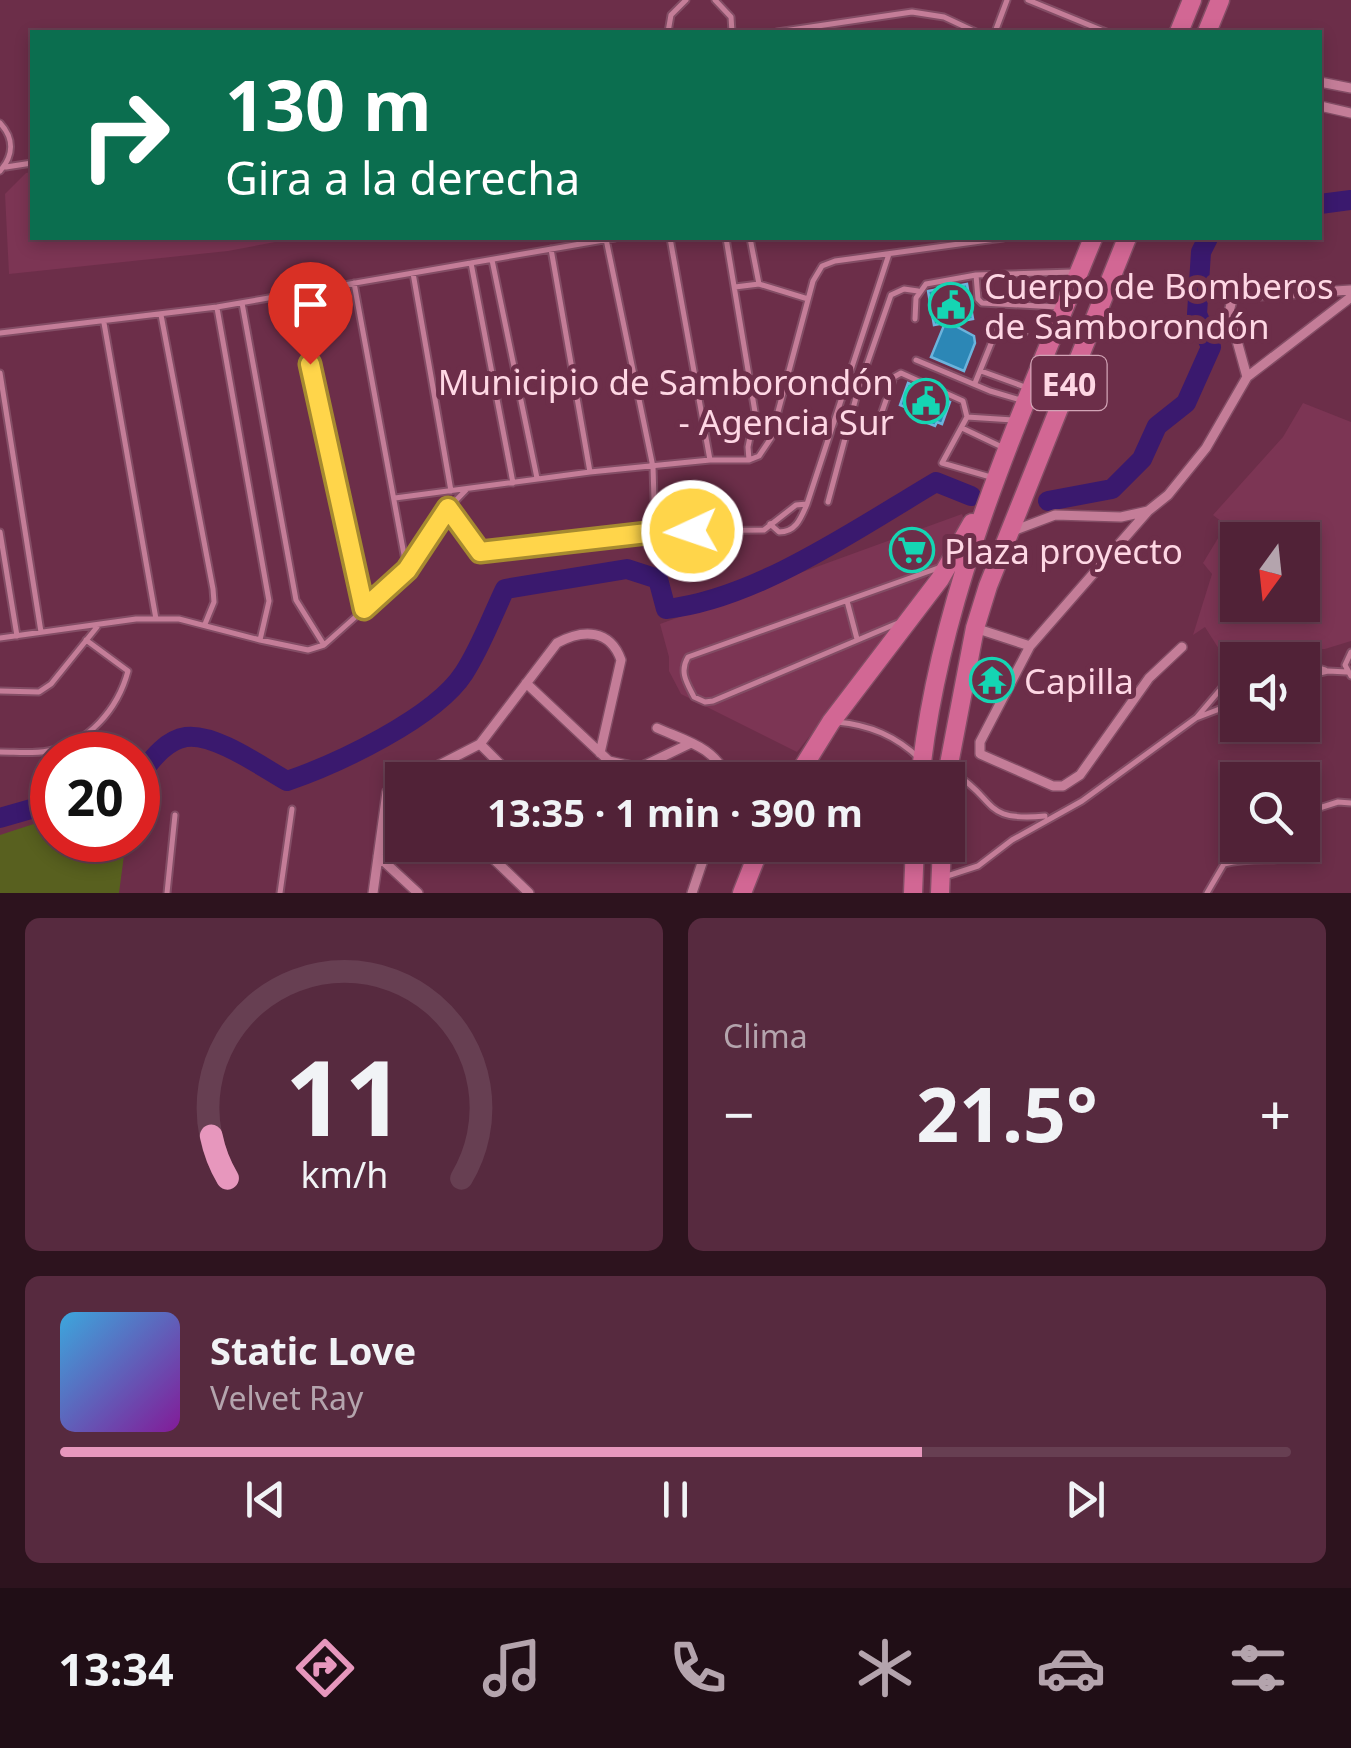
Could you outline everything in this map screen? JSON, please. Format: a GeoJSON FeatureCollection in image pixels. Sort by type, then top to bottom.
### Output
{"type":"FeatureCollection","features":[{"type":"Feature","properties":{"kind":"highway"},"geometry":{"type":"LineString","coordinates":[[1179,30],[1192,0]]}},
{"type":"Feature","properties":{"kind":"highway"},"geometry":{"type":"LineString","coordinates":[[1208,30],[1220,0]]}},
{"type":"Feature","properties":{"kind":"highway","name":"E40"},"geometry":{"type":"LineString","coordinates":[[923,762],[954,606],[1017,420],[1092,240]]}},
{"type":"Feature","properties":{"kind":"highway","name":"E40"},"geometry":{"type":"LineString","coordinates":[[949,762],[974,628],[1008,532],[1126,240]]}},
{"type":"Feature","properties":{"kind":"highway"},"geometry":{"type":"LineString","coordinates":[[1068,299],[1105,293]]}},
{"type":"Feature","properties":{"kind":"highway"},"geometry":{"type":"LineString","coordinates":[[806,762],[831,722],[949,564],[997,479]]}},
{"type":"Feature","properties":{"kind":"highway"},"geometry":{"type":"LineString","coordinates":[[742,893],[754,862]]}},
{"type":"Feature","properties":{"kind":"highway"},"geometry":{"type":"LineString","coordinates":[[914,893],[915,862]]}},
{"type":"Feature","properties":{"kind":"street"},"geometry":{"type":"LineString","coordinates":[[1322,82],[1351,88]]}},
{"type":"Feature","properties":{"kind":"street"},"geometry":{"type":"LineString","coordinates":[[1322,106],[1351,113]]}},
{"type":"Feature","properties":{"kind":"street"},"geometry":{"type":"LineString","coordinates":[[1246,377],[1229,312],[1232,300],[1351,294]]}},
{"type":"Feature","properties":{"kind":"street"},"geometry":{"type":"LineString","coordinates":[[1182,647],[1149,678],[1080,774],[1063,786],[1054,786],[980,754],[980,742],[1030,646],[1206,448],[1246,377],[1351,294]]}},
{"type":"Feature","properties":{"kind":"street"},"geometry":{"type":"LineString","coordinates":[[1008,532],[1054,515],[1121,517],[1148,511]]}},
{"type":"Feature","properties":{"kind":"street"},"geometry":{"type":"LineString","coordinates":[[974,628],[1030,646]]}},
{"type":"Feature","properties":{"kind":"street"},"geometry":{"type":"LineString","coordinates":[[445,762],[480,744],[557,642],[587,632],[606,637],[617,648],[621,660],[600,753]]}},
{"type":"Feature","properties":{"kind":"street"},"geometry":{"type":"LineString","coordinates":[[526,682],[614,762]]}},
{"type":"Feature","properties":{"kind":"street"},"geometry":{"type":"LineString","coordinates":[[656,728],[710,751],[720,762]]}},
{"type":"Feature","properties":{"kind":"street"},"geometry":{"type":"LineString","coordinates":[[650,762],[690,743]]}},
{"type":"Feature","properties":{"kind":"street"},"geometry":{"type":"LineString","coordinates":[[480,744],[498,762]]}},
{"type":"Feature","properties":{"kind":"street"},"geometry":{"type":"LineString","coordinates":[[373,893],[385,800]]}},
{"type":"Feature","properties":{"kind":"street"},"geometry":{"type":"LineString","coordinates":[[378,856],[418,893]]}},
{"type":"Feature","properties":{"kind":"street"},"geometry":{"type":"LineString","coordinates":[[497,862],[530,893]]}},
{"type":"Feature","properties":{"kind":"street"},"geometry":{"type":"LineString","coordinates":[[692,893],[701,862]]}},
{"type":"Feature","properties":{"kind":"lane"},"geometry":{"type":"LineString","coordinates":[[668,30],[671,15],[686,0]]}},
{"type":"Feature","properties":{"kind":"lane"},"geometry":{"type":"LineString","coordinates":[[719,0],[730,17],[732,30]]}},
{"type":"Feature","properties":{"kind":"lane"},"geometry":{"type":"LineString","coordinates":[[996,30],[1008,0]]}},
{"type":"Feature","properties":{"kind":"lane"},"geometry":{"type":"LineString","coordinates":[[1028,0],[1101,30]]}},
{"type":"Feature","properties":{"kind":"lane"},"geometry":{"type":"LineString","coordinates":[[790,30],[912,12],[944,17],[972,30]]}},
{"type":"Feature","properties":{"kind":"lane"},"geometry":{"type":"LineString","coordinates":[[0,123],[10,142],[10,156],[2,169]]}},
{"type":"Feature","properties":{"kind":"lane"},"geometry":{"type":"LineString","coordinates":[[2,169],[30,162]]}},
{"type":"Feature","properties":{"kind":"lane"},"geometry":{"type":"LineString","coordinates":[[0,333],[217,307],[600,240]]}},
{"type":"Feature","properties":{"kind":"lane"},"geometry":{"type":"LineString","coordinates":[[606,240],[654,467],[656,532]]}},
{"type":"Feature","properties":{"kind":"lane"},"geometry":{"type":"LineString","coordinates":[[670,240],[710,460]]}},
{"type":"Feature","properties":{"kind":"lane"},"geometry":{"type":"LineString","coordinates":[[726,240],[755,412],[748,460]]}},
{"type":"Feature","properties":{"kind":"lane"},"geometry":{"type":"LineString","coordinates":[[750,240],[760,284]]}},
{"type":"Feature","properties":{"kind":"lane"},"geometry":{"type":"LineString","coordinates":[[395,498],[537,478],[759,456],[771,438],[808,298],[822,266],[989,240]]}},
{"type":"Feature","properties":{"kind":"lane"},"geometry":{"type":"LineString","coordinates":[[551,249],[590,472]]}},
{"type":"Feature","properties":{"kind":"lane"},"geometry":{"type":"LineString","coordinates":[[770,524],[778,532],[786,532],[799,522],[807,504],[889,254]]}},
{"type":"Feature","properties":{"kind":"lane"},"geometry":{"type":"LineString","coordinates":[[492,259],[537,478]]}},
{"type":"Feature","properties":{"kind":"lane"},"geometry":{"type":"LineString","coordinates":[[471,263],[513,482]]}},
{"type":"Feature","properties":{"kind":"lane"},"geometry":{"type":"LineString","coordinates":[[828,502],[858,390],[891,295],[976,275],[1079,272]]}},
{"type":"Feature","properties":{"kind":"lane"},"geometry":{"type":"LineString","coordinates":[[413,273],[451,492]]}},
{"type":"Feature","properties":{"kind":"lane"},"geometry":{"type":"LineString","coordinates":[[976,275],[982,303],[1068,299]]}},
{"type":"Feature","properties":{"kind":"lane"},"geometry":{"type":"LineString","coordinates":[[354,283],[407,570]]}},
{"type":"Feature","properties":{"kind":"lane"},"geometry":{"type":"LineString","coordinates":[[735,287],[760,284],[808,298]]}},
{"type":"Feature","properties":{"kind":"lane"},"geometry":{"type":"LineString","coordinates":[[916,319],[918,290]]}},
{"type":"Feature","properties":{"kind":"lane"},"geometry":{"type":"LineString","coordinates":[[294,294],[364,609]]}},
{"type":"Feature","properties":{"kind":"lane"},"geometry":{"type":"LineString","coordinates":[[242,303],[296,600],[324,645]]}},
{"type":"Feature","properties":{"kind":"lane"},"geometry":{"type":"LineString","coordinates":[[217,307],[269,600],[260,640]]}},
{"type":"Feature","properties":{"kind":"lane"},"geometry":{"type":"LineString","coordinates":[[161,315],[214,589],[206,624]]}},
{"type":"Feature","properties":{"kind":"lane"},"geometry":{"type":"LineString","coordinates":[[104,323],[156,619]]}},
{"type":"Feature","properties":{"kind":"lane"},"geometry":{"type":"LineString","coordinates":[[975,383],[998,329]]}},
{"type":"Feature","properties":{"kind":"lane"},"geometry":{"type":"LineString","coordinates":[[916,360],[990,391],[1030,395]]}},
{"type":"Feature","properties":{"kind":"lane"},"geometry":{"type":"LineString","coordinates":[[980,370],[1030,395]]}},
{"type":"Feature","properties":{"kind":"lane"},"geometry":{"type":"LineString","coordinates":[[0,373],[41,632]]}},
{"type":"Feature","properties":{"kind":"lane"},"geometry":{"type":"LineString","coordinates":[[874,435],[894,377],[901,373],[962,399],[967,417],[942,463],[997,479]]}},
{"type":"Feature","properties":{"kind":"lane"},"geometry":{"type":"LineString","coordinates":[[967,417],[1017,420]]}},
{"type":"Feature","properties":{"kind":"lane"},"geometry":{"type":"LineString","coordinates":[[962,428],[1007,450]]}},
{"type":"Feature","properties":{"kind":"lane"},"geometry":{"type":"LineString","coordinates":[[0,638],[156,619],[206,624],[308,650],[324,645],[407,570],[448,508],[466,490]]}},
{"type":"Feature","properties":{"kind":"lane"},"geometry":{"type":"LineString","coordinates":[[448,508],[480,552],[656,532],[764,530],[796,504],[807,504]]}},
{"type":"Feature","properties":{"kind":"lane"},"geometry":{"type":"LineString","coordinates":[[0,532],[16,636]]}},
{"type":"Feature","properties":{"kind":"lane"},"geometry":{"type":"LineString","coordinates":[[912,618],[713,701],[694,698],[684,675],[688,657],[949,564]]}},
{"type":"Feature","properties":{"kind":"lane"},"geometry":{"type":"LineString","coordinates":[[847,601],[857,639]]}},
{"type":"Feature","properties":{"kind":"lane"},"geometry":{"type":"LineString","coordinates":[[0,691],[39,692],[51,684],[99,624]]}},
{"type":"Feature","properties":{"kind":"lane"},"geometry":{"type":"LineString","coordinates":[[0,752],[58,748],[90,732],[104,719],[128,671],[86,640]]}},
{"type":"Feature","properties":{"kind":"lane"},"geometry":{"type":"LineString","coordinates":[[1349,674],[1345,665],[1351,652]]}},
{"type":"Feature","properties":{"kind":"lane"},"geometry":{"type":"LineString","coordinates":[[1320,669],[1349,674]]}},
{"type":"Feature","properties":{"kind":"lane"},"geometry":{"type":"LineString","coordinates":[[1320,673],[1328,671]]}},
{"type":"Feature","properties":{"kind":"lane"},"geometry":{"type":"LineString","coordinates":[[941,886],[978,866],[1050,816],[1082,801],[1196,718],[1220,690]]}},
{"type":"Feature","properties":{"kind":"lane"},"geometry":{"type":"LineString","coordinates":[[1196,718],[1220,709]]}},
{"type":"Feature","properties":{"kind":"lane"},"geometry":{"type":"LineString","coordinates":[[831,722],[854,724],[900,740],[915,762]]}},
{"type":"Feature","properties":{"kind":"lane"},"geometry":{"type":"LineString","coordinates":[[965,781],[997,813],[1020,819],[1050,816]]}},
{"type":"Feature","properties":{"kind":"lane"},"geometry":{"type":"LineString","coordinates":[[1207,893],[1224,864],[1247,858],[1286,860],[1300,852],[1306,841],[1313,810],[1338,802],[1351,803]]}},
{"type":"Feature","properties":{"kind":"lane"},"geometry":{"type":"LineString","coordinates":[[280,893],[292,809]]}},
{"type":"Feature","properties":{"kind":"lane"},"geometry":{"type":"LineString","coordinates":[[167,893],[174,815]]}},
{"type":"Feature","properties":{"kind":"path"},"geometry":{"type":"LineString","coordinates":[[1021,326],[1020,332],[1050,344]]}},
{"type":"Feature","properties":{"kind":"shaded area"},"geometry":{"type":"Polygon","coordinates":[[[30,172],[30,240],[286,240],[228,251],[9,274],[5,194],[30,172]]]}},
{"type":"Feature","properties":{"kind":"shaded area"},"geometry":{"type":"Polygon","coordinates":[[[1303,403],[1351,422],[1351,641],[1325,649],[1320,649],[1320,642],[1220,642],[1220,651],[1205,627],[1193,635],[1212,574],[1203,563],[1220,535],[1220,622],[1320,622],[1320,522],[1222,522],[1213,515],[1283,437],[1303,403]]]}},
{"type":"Feature","properties":{"kind":"shaded area"},"geometry":{"type":"Polygon","coordinates":[[[962,514],[965,523],[868,663],[797,752],[681,694],[669,671],[660,624],[962,514]]]}},
{"type":"Feature","properties":{"kind":"green space"},"geometry":{"type":"Polygon","coordinates":[[[30,825],[30,862],[123,862],[119,893],[0,893],[0,835],[30,825]]]}},
{"type":"Feature","properties":{"kind":"building"},"geometry":{"type":"Polygon","coordinates":[[[967,284],[973,319],[950,323],[974,336],[964,371],[931,357],[945,323],[934,325],[928,291],[967,284]]]}},
{"type":"Feature","properties":{"kind":"building","name":"Municipio de Samborondón - Agencia Sur"},"geometry":{"type":"Polygon","coordinates":[[[908,383],[950,402],[942,424],[937,422],[935,426],[920,420],[922,414],[900,405],[908,383]]]}},
{"type":"Feature","properties":{"kind":"waterway"},"geometry":{"type":"LineString","coordinates":[[1322,204],[1351,200]]}},
{"type":"Feature","properties":{"kind":"waterway"},"geometry":{"type":"LineString","coordinates":[[1048,501],[1112,489],[1142,459],[1157,426],[1186,403],[1211,347],[1197,314],[1201,252],[1207,240]]}},
{"type":"Feature","properties":{"kind":"waterway"},"geometry":{"type":"LineString","coordinates":[[160,752],[178,739],[198,737],[224,745],[287,781],[383,738],[450,690],[476,653],[505,589],[627,569],[658,579],[666,609],[701,603],[771,577],[806,559],[936,482],[971,496]]}},
{"type":"Feature","properties":{"kind":"waterway"},"geometry":{"type":"LineString","coordinates":[[0,818],[30,809]]}},
{"type":"Feature","properties":{"kind":"place","name":"Cuerpo de Bomberos de Samborondón"},"geometry":{"type":"Point","coordinates":[951,305]}},
{"type":"Feature","properties":{"kind":"place","name":"Municipio de Samborondón - Agencia Sur"},"geometry":{"type":"Point","coordinates":[926,401]}},
{"type":"Feature","properties":{"kind":"place","name":"Plaza proyecto"},"geometry":{"type":"Point","coordinates":[912,550]}},
{"type":"Feature","properties":{"kind":"place","name":"Capilla"},"geometry":{"type":"Point","coordinates":[992,680]}},
{"type":"Feature","properties":{"kind":"route"},"geometry":{"type":"LineString","coordinates":[[310,364],[364,609],[407,570],[448,508],[480,552],[692,531]]}}]}
